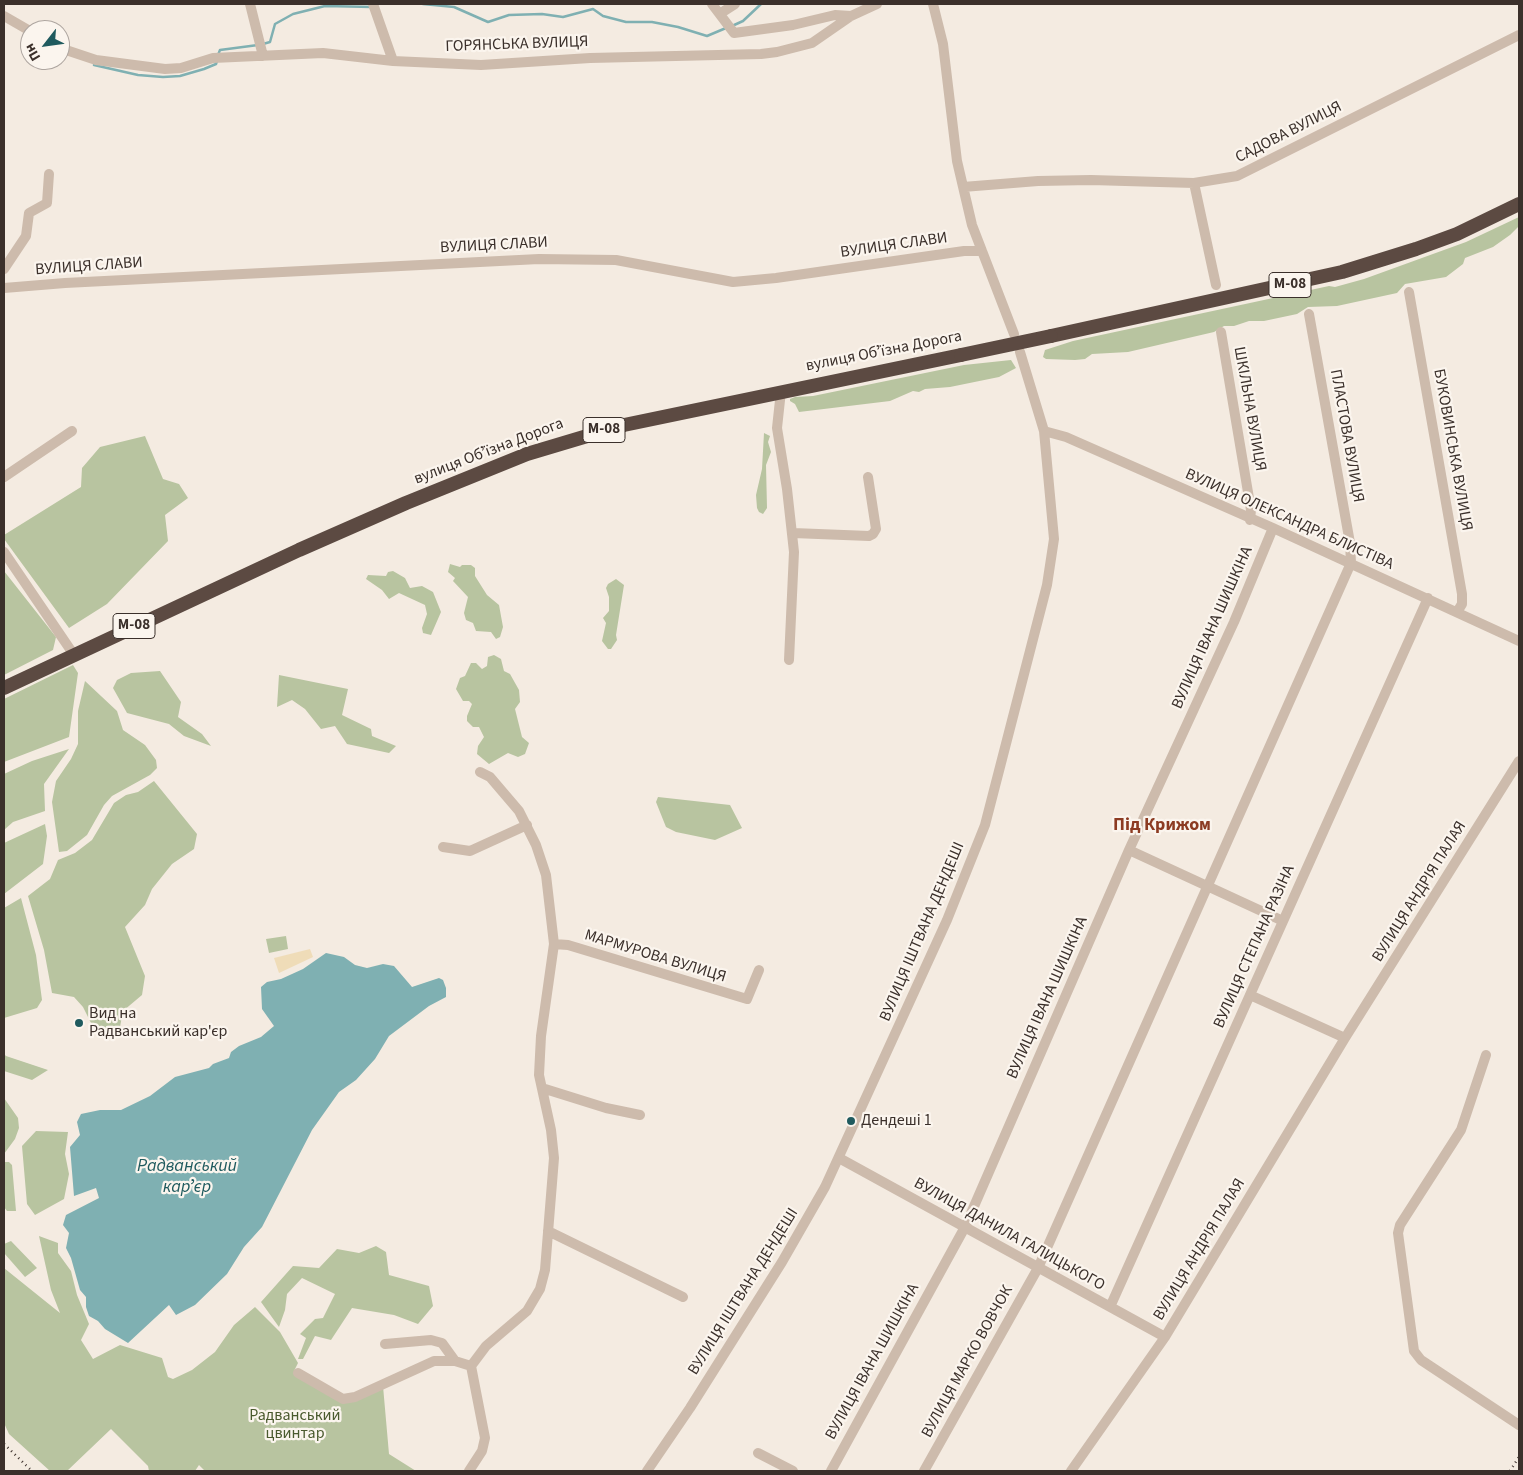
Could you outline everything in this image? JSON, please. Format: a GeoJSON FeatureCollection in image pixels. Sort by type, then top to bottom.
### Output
{"type":"FeatureCollection","features":[{"type":"Feature","properties":{"kind":"highway","name":"вулиця Обʼїзна Дорога"},"geometry":{"type":"LineString","coordinates":[[74,655],[414,499],[527,454],[624,425],[1051,336],[1342,272],[1449,237],[1519,204]]}},
{"type":"Feature","properties":{"kind":"highway","name":"М-08"},"geometry":{"type":"LineString","coordinates":[[4,688],[74,655]]}},
{"type":"Feature","properties":{"kind":"street"},"geometry":{"type":"LineString","coordinates":[[250,4],[262,48]]}},
{"type":"Feature","properties":{"kind":"street"},"geometry":{"type":"LineString","coordinates":[[712,4],[721,13],[728,27],[739,33],[810,22],[835,15],[851,16]]}},
{"type":"Feature","properties":{"kind":"street"},"geometry":{"type":"LineString","coordinates":[[721,13],[735,4]]}},
{"type":"Feature","properties":{"kind":"street","name":"ГОРЯНСЬКА ВУЛИЦЯ"},"geometry":{"type":"LineString","coordinates":[[70,51],[96,60],[165,69],[181,68],[213,58],[262,48],[393,61],[481,64],[590,58],[777,52],[812,43],[851,16],[877,4]]}},
{"type":"Feature","properties":{"kind":"street"},"geometry":{"type":"LineString","coordinates":[[933,4],[943,44],[957,161],[972,225],[1014,334]]}},
{"type":"Feature","properties":{"kind":"street"},"geometry":{"type":"LineString","coordinates":[[375,7],[393,61]]}},
{"type":"Feature","properties":{"kind":"street"},"geometry":{"type":"LineString","coordinates":[[4,16],[20,25]]}},
{"type":"Feature","properties":{"kind":"street","name":"САДОВА ВУЛИЦЯ"},"geometry":{"type":"LineString","coordinates":[[963,187],[1038,181],[1092,180],[1194,183],[1243,174],[1519,35]]}},
{"type":"Feature","properties":{"kind":"street"},"geometry":{"type":"LineString","coordinates":[[4,269],[26,236],[29,213],[46,203],[49,174]]}},
{"type":"Feature","properties":{"kind":"street"},"geometry":{"type":"LineString","coordinates":[[1194,183],[1216,285]]}},
{"type":"Feature","properties":{"kind":"street","name":"ВУЛИЦЯ СЛАВИ"},"geometry":{"type":"LineString","coordinates":[[4,288],[65,283],[539,258],[616,260],[712,279],[754,281],[964,251],[982,251]]}},
{"type":"Feature","properties":{"kind":"street","name":"БУКОВИНСЬКА ВУЛИЦЯ"},"geometry":{"type":"LineString","coordinates":[[1409,292],[1462,594],[1462,604],[1457,612]]}},
{"type":"Feature","properties":{"kind":"street","name":"ПЛАСТОВА ВУЛИЦЯ"},"geometry":{"type":"LineString","coordinates":[[1309,314],[1350,544],[1351,563]]}},
{"type":"Feature","properties":{"kind":"street","name":"ШКІЛЬНА ВУЛИЦЯ"},"geometry":{"type":"LineString","coordinates":[[1221,332],[1252,510],[1250,520]]}},
{"type":"Feature","properties":{"kind":"street","name":"ВУЛИЦЯ ІШТВАНА ДЕНДЕШІ"},"geometry":{"type":"LineString","coordinates":[[647,1471],[690,1408],[815,1207],[960,890],[981,835],[996,789],[1052,560],[1054,526],[1044,431],[1020,352]]}},
{"type":"Feature","properties":{"kind":"street"},"geometry":{"type":"LineString","coordinates":[[781,391],[777,428],[793,533],[793,597],[789,660]]}},
{"type":"Feature","properties":{"kind":"street"},"geometry":{"type":"LineString","coordinates":[[4,477],[72,431]]}},
{"type":"Feature","properties":{"kind":"street","name":"ВУЛИЦЯ ОЛЕКСАНДРА БЛИСТІВА"},"geometry":{"type":"LineString","coordinates":[[1044,431],[1066,438],[1250,520],[1273,528],[1519,641]]}},
{"type":"Feature","properties":{"kind":"street"},"geometry":{"type":"LineString","coordinates":[[793,533],[869,536],[873,534],[876,530],[868,477]]}},
{"type":"Feature","properties":{"kind":"street","name":"ВУЛИЦЯ ІВАНА ШИШКІНА"},"geometry":{"type":"LineString","coordinates":[[831,1471],[964,1227],[1129,850],[1234,622],[1273,528]]}},
{"type":"Feature","properties":{"kind":"street"},"geometry":{"type":"LineString","coordinates":[[4,552],[74,655]]}},
{"type":"Feature","properties":{"kind":"street","name":"ВУЛИЦЯ МАРКО ВОВЧОК"},"geometry":{"type":"LineString","coordinates":[[924,1471],[1038,1268],[1351,563]]}},
{"type":"Feature","properties":{"kind":"street","name":"ВУЛИЦЯ СТЕПАНА РАЗІНА"},"geometry":{"type":"LineString","coordinates":[[1110,1307],[1428,598]]}},
{"type":"Feature","properties":{"kind":"street","name":"ВУЛИЦЯ АНДРІЯ ПАЛАЯ"},"geometry":{"type":"LineString","coordinates":[[1071,1471],[1165,1337],[1345,1038],[1519,762]]}},
{"type":"Feature","properties":{"kind":"street"},"geometry":{"type":"LineString","coordinates":[[470,1471],[482,1451],[486,1438],[471,1366],[480,1352],[519,1320],[535,1300],[544,1276],[554,1158],[552,1130],[539,1075],[541,1036],[554,944],[546,875],[527,825],[506,794],[490,777],[480,772]]}},
{"type":"Feature","properties":{"kind":"street"},"geometry":{"type":"LineString","coordinates":[[443,847],[470,851],[527,825]]}},
{"type":"Feature","properties":{"kind":"street"},"geometry":{"type":"LineString","coordinates":[[1129,850],[1283,921]]}},
{"type":"Feature","properties":{"kind":"street","name":"МАРМУРОВА ВУЛИЦЯ"},"geometry":{"type":"LineString","coordinates":[[554,944],[568,945],[747,999],[759,970]]}},
{"type":"Feature","properties":{"kind":"street"},"geometry":{"type":"LineString","coordinates":[[1250,995],[1345,1038]]}},
{"type":"Feature","properties":{"kind":"street"},"geometry":{"type":"LineString","coordinates":[[1486,1055],[1461,1130],[1400,1225],[1398,1233],[1414,1350],[1421,1360],[1519,1425]]}},
{"type":"Feature","properties":{"kind":"street"},"geometry":{"type":"LineString","coordinates":[[542,1088],[606,1108],[640,1115]]}},
{"type":"Feature","properties":{"kind":"street","name":"ВУЛИЦЯ ДАНИЛА ГАЛИЦЬКОГО"},"geometry":{"type":"LineString","coordinates":[[839,1158],[1165,1337]]}},
{"type":"Feature","properties":{"kind":"street"},"geometry":{"type":"LineString","coordinates":[[548,1231],[683,1297]]}},
{"type":"Feature","properties":{"kind":"street"},"geometry":{"type":"LineString","coordinates":[[385,1344],[431,1340],[442,1343],[455,1362]]}},
{"type":"Feature","properties":{"kind":"street"},"geometry":{"type":"LineString","coordinates":[[298,1373],[343,1399],[355,1397],[427,1363],[440,1360],[471,1366]]}},
{"type":"Feature","properties":{"kind":"street"},"geometry":{"type":"LineString","coordinates":[[758,1453],[793,1471]]}},
{"type":"Feature","properties":{"kind":"green space"},"geometry":{"type":"Polygon","coordinates":[[[1519,217],[1519,226],[1510,235],[1493,247],[1465,258],[1463,264],[1446,277],[1405,284],[1397,293],[1337,306],[1308,307],[1297,314],[1264,321],[1249,321],[1234,326],[1224,326],[1214,332],[1128,352],[1092,354],[1085,359],[1075,360],[1046,359],[1043,357],[1045,350],[1073,341],[1329,286],[1335,287],[1364,279],[1466,242],[1519,217]]]}},
{"type":"Feature","properties":{"kind":"green space"},"geometry":{"type":"Polygon","coordinates":[[[1011,360],[1016,368],[999,377],[950,387],[925,389],[919,392],[913,391],[890,401],[799,412],[795,404],[790,401],[790,399],[795,397],[813,396],[964,365],[1011,360]]]}},
{"type":"Feature","properties":{"kind":"green space"},"geometry":{"type":"Polygon","coordinates":[[[764,433],[770,436],[768,442],[771,452],[766,465],[767,508],[763,514],[757,508],[756,495],[762,469],[764,433]]]}},
{"type":"Feature","properties":{"kind":"green space"},"geometry":{"type":"Polygon","coordinates":[[[145,436],[163,479],[179,484],[188,498],[165,515],[168,541],[107,604],[69,628],[4,539],[4,535],[81,487],[82,468],[100,447],[145,436]]]}},
{"type":"Feature","properties":{"kind":"green space"},"geometry":{"type":"Polygon","coordinates":[[[450,564],[460,567],[462,565],[471,565],[475,568],[475,576],[487,595],[499,605],[503,627],[500,637],[496,639],[491,632],[476,631],[473,623],[466,620],[464,613],[468,597],[453,581],[455,578],[448,572],[450,564]]]}},
{"type":"Feature","properties":{"kind":"green space"},"geometry":{"type":"Polygon","coordinates":[[[4,571],[56,637],[53,650],[4,675],[4,571]]]}},
{"type":"Feature","properties":{"kind":"green space"},"geometry":{"type":"Polygon","coordinates":[[[393,571],[405,578],[410,588],[422,586],[433,592],[441,612],[431,635],[423,633],[422,628],[427,614],[425,605],[399,593],[389,599],[382,590],[366,579],[368,575],[386,576],[388,572],[393,571]]]}},
{"type":"Feature","properties":{"kind":"green space"},"geometry":{"type":"Polygon","coordinates":[[[616,579],[624,585],[616,635],[617,640],[611,649],[608,649],[602,641],[606,623],[603,618],[609,611],[609,597],[606,588],[608,584],[616,579]]]}},
{"type":"Feature","properties":{"kind":"green space"},"geometry":{"type":"Polygon","coordinates":[[[494,655],[501,659],[504,671],[510,674],[519,690],[520,702],[515,709],[522,737],[529,743],[525,754],[518,757],[508,753],[489,764],[477,754],[478,746],[484,737],[479,727],[473,727],[467,721],[472,704],[469,701],[463,701],[456,689],[460,678],[465,676],[471,663],[476,663],[482,669],[487,666],[488,657],[494,655]]]}},
{"type":"Feature","properties":{"kind":"green space"},"geometry":{"type":"Polygon","coordinates":[[[73,665],[78,673],[69,737],[4,762],[4,699],[73,665]]]}},
{"type":"Feature","properties":{"kind":"green space"},"geometry":{"type":"Polygon","coordinates":[[[160,671],[181,702],[178,717],[202,734],[211,746],[184,736],[169,724],[127,713],[113,688],[117,680],[131,673],[160,671]]]}},
{"type":"Feature","properties":{"kind":"green space"},"geometry":{"type":"Polygon","coordinates":[[[279,675],[348,689],[342,715],[371,729],[372,736],[396,746],[389,753],[347,744],[335,726],[321,729],[305,709],[292,700],[277,707],[279,675]]]}},
{"type":"Feature","properties":{"kind":"green space"},"geometry":{"type":"Polygon","coordinates":[[[85,681],[117,711],[123,730],[145,745],[156,760],[157,768],[150,775],[112,796],[104,805],[87,835],[67,851],[59,852],[52,802],[56,781],[71,759],[78,744],[78,711],[85,681]]]}},
{"type":"Feature","properties":{"kind":"green space"},"geometry":{"type":"Polygon","coordinates":[[[69,749],[44,784],[45,811],[13,822],[4,830],[4,774],[32,761],[69,749]]]}},
{"type":"Feature","properties":{"kind":"green space"},"geometry":{"type":"Polygon","coordinates":[[[154,781],[197,834],[194,849],[172,864],[152,889],[145,905],[125,927],[145,976],[142,995],[123,1011],[120,1027],[96,1033],[83,1007],[74,997],[52,993],[44,950],[28,896],[50,879],[58,860],[75,853],[92,840],[114,803],[126,795],[138,792],[154,781]]]}},
{"type":"Feature","properties":{"kind":"green space"},"geometry":{"type":"Polygon","coordinates":[[[658,797],[730,805],[742,828],[715,840],[676,832],[666,827],[656,802],[658,797]]]}},
{"type":"Feature","properties":{"kind":"green space"},"geometry":{"type":"Polygon","coordinates":[[[45,824],[47,836],[43,864],[4,894],[4,843],[45,824]]]}},
{"type":"Feature","properties":{"kind":"green space"},"geometry":{"type":"Polygon","coordinates":[[[21,898],[36,955],[42,1000],[37,1008],[4,1018],[4,908],[21,898]]]}},
{"type":"Feature","properties":{"kind":"green space"},"geometry":{"type":"Polygon","coordinates":[[[286,936],[288,949],[269,953],[266,939],[286,936]]]}},
{"type":"Feature","properties":{"kind":"green space"},"geometry":{"type":"Polygon","coordinates":[[[4,1054],[48,1070],[32,1080],[4,1071],[4,1054]]]}},
{"type":"Feature","properties":{"kind":"green space"},"geometry":{"type":"Polygon","coordinates":[[[4,1098],[18,1118],[19,1128],[15,1139],[4,1154],[4,1098]]]}},
{"type":"Feature","properties":{"kind":"green space"},"geometry":{"type":"Polygon","coordinates":[[[36,1131],[68,1132],[65,1154],[69,1174],[64,1199],[35,1215],[27,1204],[22,1146],[36,1131]]]}},
{"type":"Feature","properties":{"kind":"green space"},"geometry":{"type":"Polygon","coordinates":[[[4,1162],[9,1162],[12,1165],[16,1211],[7,1211],[4,1207],[4,1162]]]}},
{"type":"Feature","properties":{"kind":"green space","name":"Радванський цвинтар"},"geometry":{"type":"Polygon","coordinates":[[[39,1236],[58,1243],[58,1253],[71,1271],[77,1295],[89,1324],[81,1340],[93,1359],[120,1345],[162,1358],[168,1377],[173,1379],[192,1370],[215,1352],[234,1325],[255,1307],[280,1332],[298,1363],[294,1371],[346,1402],[383,1386],[389,1454],[416,1471],[205,1471],[199,1465],[195,1471],[149,1471],[148,1466],[111,1429],[67,1471],[50,1471],[9,1434],[4,1423],[4,1268],[60,1313],[51,1290],[39,1236]]]}},
{"type":"Feature","properties":{"kind":"green space"},"geometry":{"type":"Polygon","coordinates":[[[11,1241],[37,1268],[25,1277],[4,1253],[4,1244],[11,1241]]]}},
{"type":"Feature","properties":{"kind":"green space"},"geometry":{"type":"Polygon","coordinates":[[[376,1246],[386,1252],[389,1275],[429,1286],[433,1306],[418,1324],[394,1315],[352,1308],[331,1340],[315,1336],[303,1359],[298,1359],[306,1338],[300,1334],[315,1319],[323,1318],[335,1294],[302,1278],[287,1294],[285,1310],[279,1327],[261,1302],[293,1266],[319,1268],[337,1249],[359,1253],[376,1246]]]}},
{"type":"Feature","properties":{"kind":"sand"},"geometry":{"type":"Polygon","coordinates":[[[310,949],[313,957],[279,973],[274,958],[310,949]]]}},
{"type":"Feature","properties":{"kind":"water","name":"Радванський карʼєр"},"geometry":{"type":"Polygon","coordinates":[[[326,953],[344,957],[355,965],[367,968],[383,964],[394,966],[412,987],[439,978],[443,980],[446,988],[446,997],[429,1006],[389,1036],[375,1059],[356,1080],[339,1092],[312,1130],[262,1227],[244,1247],[227,1274],[195,1305],[176,1315],[169,1305],[128,1343],[105,1329],[98,1321],[89,1316],[86,1307],[86,1297],[80,1290],[71,1258],[66,1248],[69,1233],[63,1225],[66,1215],[99,1198],[96,1188],[74,1196],[70,1147],[80,1135],[77,1122],[81,1114],[100,1110],[121,1110],[150,1096],[175,1077],[209,1068],[213,1064],[229,1058],[231,1052],[239,1046],[261,1037],[274,1026],[262,1009],[261,987],[267,982],[281,979],[303,969],[326,953]]]}},
{"type":"Feature","properties":{"kind":"waterway"},"geometry":{"type":"LineString","coordinates":[[423,4],[454,7],[488,22],[509,15],[542,14],[563,17],[593,9],[603,16],[626,22],[652,22],[678,27],[707,36],[726,28]]}},
{"type":"Feature","properties":{"kind":"waterway"},"geometry":{"type":"LineString","coordinates":[[732,26],[743,21],[761,4]]}},
{"type":"Feature","properties":{"kind":"waterway"},"geometry":{"type":"LineString","coordinates":[[263,44],[270,42],[275,24],[293,14],[325,6],[372,7]]}},
{"type":"Feature","properties":{"kind":"waterway"},"geometry":{"type":"LineString","coordinates":[[218,55],[220,50],[258,45]]}},
{"type":"Feature","properties":{"kind":"waterway"},"geometry":{"type":"LineString","coordinates":[[94,65],[138,75],[163,77],[180,76],[204,69],[216,64],[217,61]]}},
{"type":"Feature","properties":{"kind":"railway"},"geometry":{"type":"LineString","coordinates":[[4,1444],[32,1471]]}},
{"type":"Feature","properties":{"kind":"railway"},"geometry":{"type":"LineString","coordinates":[[1510,1471],[1519,1457]]}},
{"type":"Feature","properties":{"kind":"place","name":"Вид на Радванський кар'єр"},"geometry":{"type":"Point","coordinates":[79,1023]}},
{"type":"Feature","properties":{"kind":"place","name":"Дендеші 1"},"geometry":{"type":"Point","coordinates":[851,1121]}},
{"type":"Feature","properties":{"kind":"district","name":"Під Крижом"},"geometry":{"type":"Point","coordinates":[1162,826]}}]}
